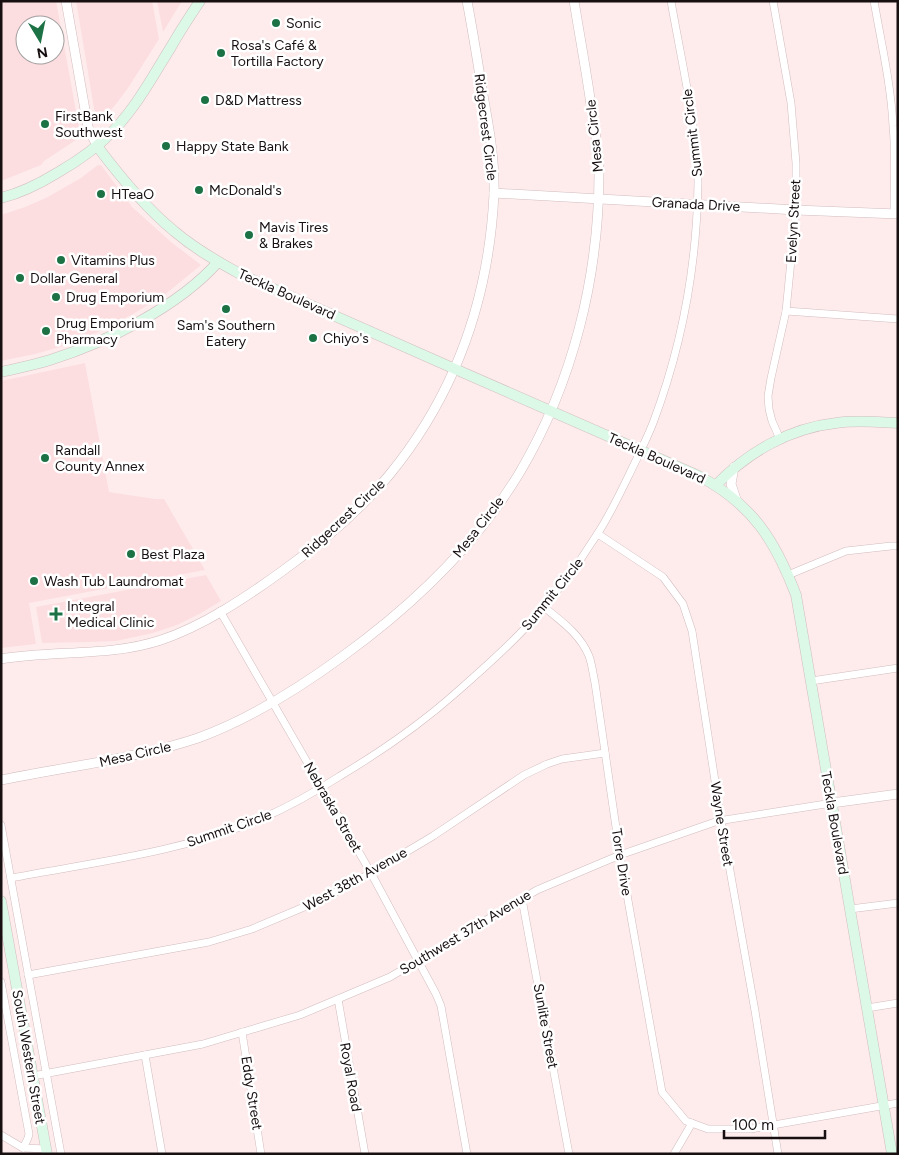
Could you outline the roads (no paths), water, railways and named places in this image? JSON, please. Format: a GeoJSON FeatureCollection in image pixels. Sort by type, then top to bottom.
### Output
{"type":"FeatureCollection","features":[{"type":"Feature","properties":{"kind":"main road"},"geometry":{"type":"LineString","coordinates":[[1,198],[40,183],[97,146],[115,129],[150,84],[200,1]]}},
{"type":"Feature","properties":{"kind":"main road","name":"Teckla Boulevard"},"geometry":{"type":"LineString","coordinates":[[97,146],[162,221],[218,262],[454,369],[687,470],[716,485],[738,502],[764,530],[776,548],[796,595],[892,1154]]}},
{"type":"Feature","properties":{"kind":"main road"},"geometry":{"type":"LineString","coordinates":[[1,372],[50,360],[92,345],[117,333],[179,296],[210,271],[218,262]]}},
{"type":"Feature","properties":{"kind":"main road"},"geometry":{"type":"LineString","coordinates":[[716,485],[754,453],[794,433],[817,426],[837,423],[862,421],[898,423]]}},
{"type":"Feature","properties":{"kind":"main road","name":"South Western Street"},"geometry":{"type":"LineString","coordinates":[[1,901],[46,1151]]}},
{"type":"Feature","properties":{"kind":"street"},"geometry":{"type":"LineString","coordinates":[[66,1],[88,127],[97,146]]}},
{"type":"Feature","properties":{"kind":"street","name":"Ridgecrest Circle"},"geometry":{"type":"LineString","coordinates":[[1,660],[42,654],[112,650],[161,640],[190,628],[250,594],[301,558],[363,502],[389,475],[417,439],[454,369],[471,327],[480,295],[490,238],[494,193],[493,163],[489,128],[467,1]]}},
{"type":"Feature","properties":{"kind":"street","name":"Mesa Circle"},"geometry":{"type":"LineString","coordinates":[[1,780],[162,750],[198,738],[255,712],[302,686],[372,636],[405,608],[432,581],[482,526],[520,472],[551,411],[578,334],[593,266],[599,171],[597,142],[574,1]]}},
{"type":"Feature","properties":{"kind":"street","name":"Summit Circle"},"geometry":{"type":"LineString","coordinates":[[11,878],[143,854],[199,841],[262,818],[293,804],[388,746],[446,702],[527,626],[570,573],[598,534],[641,450],[664,391],[685,311],[692,270],[698,179],[696,144],[671,1]]}},
{"type":"Feature","properties":{"kind":"street","name":"Evelyn Street"},"geometry":{"type":"LineString","coordinates":[[773,1],[792,111],[796,163],[796,210],[786,310],[768,396],[772,421],[780,439]]}},
{"type":"Feature","properties":{"kind":"street"},"geometry":{"type":"LineString","coordinates":[[874,1],[894,125],[896,214]]}},
{"type":"Feature","properties":{"kind":"street","name":"Granada Drive"},"geometry":{"type":"LineString","coordinates":[[494,193],[896,214]]}},
{"type":"Feature","properties":{"kind":"street"},"geometry":{"type":"LineString","coordinates":[[786,310],[898,319]]}},
{"type":"Feature","properties":{"kind":"street"},"geometry":{"type":"LineString","coordinates":[[734,468],[731,484],[738,502]]}},
{"type":"Feature","properties":{"kind":"street","name":"Wayne Street"},"geometry":{"type":"LineString","coordinates":[[598,534],[663,577],[683,604],[692,631],[778,1154]]}},
{"type":"Feature","properties":{"kind":"street"},"geometry":{"type":"LineString","coordinates":[[788,575],[846,550],[898,546]]}},
{"type":"Feature","properties":{"kind":"street","name":"Torre Drive"},"geometry":{"type":"LineString","coordinates":[[544,606],[574,632],[583,644],[589,657],[595,683],[620,855],[662,1092],[686,1121],[692,1123]]}},
{"type":"Feature","properties":{"kind":"street","name":"Nebraska Street"},"geometry":{"type":"LineString","coordinates":[[220,612],[371,873],[441,1006],[467,1154]]}},
{"type":"Feature","properties":{"kind":"street"},"geometry":{"type":"LineString","coordinates":[[811,680],[898,668]]}},
{"type":"Feature","properties":{"kind":"street","name":"West 38th Avenue"},"geometry":{"type":"LineString","coordinates":[[28,975],[200,943],[270,922],[323,899],[371,873],[433,836],[524,775],[562,759],[605,753]]}},
{"type":"Feature","properties":{"kind":"street","name":"Southwest 37th Avenue"},"geometry":{"type":"LineString","coordinates":[[33,1076],[203,1044],[300,1016],[390,977],[537,890],[620,855],[722,820],[898,794]]}},
{"type":"Feature","properties":{"kind":"street"},"geometry":{"type":"LineString","coordinates":[[1,825],[61,1154]]}},
{"type":"Feature","properties":{"kind":"street","name":"Sunlite Street"},"geometry":{"type":"LineString","coordinates":[[522,899],[568,1154]]}},
{"type":"Feature","properties":{"kind":"street"},"geometry":{"type":"LineString","coordinates":[[850,909],[898,903]]}},
{"type":"Feature","properties":{"kind":"street"},"geometry":{"type":"LineString","coordinates":[[1,982],[29,1134],[23,1148]]}},
{"type":"Feature","properties":{"kind":"street","name":"Royal Road"},"geometry":{"type":"LineString","coordinates":[[338,999],[365,1154]]}},
{"type":"Feature","properties":{"kind":"street"},"geometry":{"type":"LineString","coordinates":[[867,1008],[898,1003]]}},
{"type":"Feature","properties":{"kind":"street","name":"Eddy Street"},"geometry":{"type":"LineString","coordinates":[[242,1032],[261,1154]]}},
{"type":"Feature","properties":{"kind":"street"},"geometry":{"type":"LineString","coordinates":[[145,1055],[162,1154]]}},
{"type":"Feature","properties":{"kind":"street"},"geometry":{"type":"LineString","coordinates":[[674,1154],[692,1123],[708,1129],[751,1129],[898,1103]]}},
{"type":"Feature","properties":{"kind":"street"},"geometry":{"type":"LineString","coordinates":[[1,1135],[23,1148],[46,1151]]}},
{"type":"Feature","properties":{"kind":"place","name":"Sonic"},"geometry":{"type":"Point","coordinates":[276,23]}},
{"type":"Feature","properties":{"kind":"place","name":"Rosa's Café & Tortilla Factory"},"geometry":{"type":"Point","coordinates":[221,53]}},
{"type":"Feature","properties":{"kind":"place","name":"D&D Mattress"},"geometry":{"type":"Point","coordinates":[205,100]}},
{"type":"Feature","properties":{"kind":"place","name":"FirstBank Southwest"},"geometry":{"type":"Point","coordinates":[45,124]}},
{"type":"Feature","properties":{"kind":"place","name":"Happy State Bank"},"geometry":{"type":"Point","coordinates":[166,146]}},
{"type":"Feature","properties":{"kind":"place","name":"McDonald's"},"geometry":{"type":"Point","coordinates":[199,190]}},
{"type":"Feature","properties":{"kind":"place","name":"HTeaO"},"geometry":{"type":"Point","coordinates":[101,194]}},
{"type":"Feature","properties":{"kind":"place","name":"Mavis Tires & Brakes"},"geometry":{"type":"Point","coordinates":[249,235]}},
{"type":"Feature","properties":{"kind":"place","name":"Vitamins Plus"},"geometry":{"type":"Point","coordinates":[61,260]}},
{"type":"Feature","properties":{"kind":"place","name":"Dollar General"},"geometry":{"type":"Point","coordinates":[20,278]}},
{"type":"Feature","properties":{"kind":"place","name":"Drug Emporium"},"geometry":{"type":"Point","coordinates":[56,297]}},
{"type":"Feature","properties":{"kind":"place","name":"Sam's Southern Eatery"},"geometry":{"type":"Point","coordinates":[226,309]}},
{"type":"Feature","properties":{"kind":"place","name":"Drug Emporium Pharmacy"},"geometry":{"type":"Point","coordinates":[46,331]}},
{"type":"Feature","properties":{"kind":"place","name":"Chiyo's"},"geometry":{"type":"Point","coordinates":[313,338]}},
{"type":"Feature","properties":{"kind":"place","name":"Randall County Annex"},"geometry":{"type":"Point","coordinates":[45,458]}},
{"type":"Feature","properties":{"kind":"place","name":"Best Plaza"},"geometry":{"type":"Point","coordinates":[131,554]}},
{"type":"Feature","properties":{"kind":"place","name":"Wash Tub Laundromat"},"geometry":{"type":"Point","coordinates":[34,581]}},
{"type":"Feature","properties":{"kind":"place","name":"Integral Medical Clinic"},"geometry":{"type":"Point","coordinates":[56,614]}}]}
